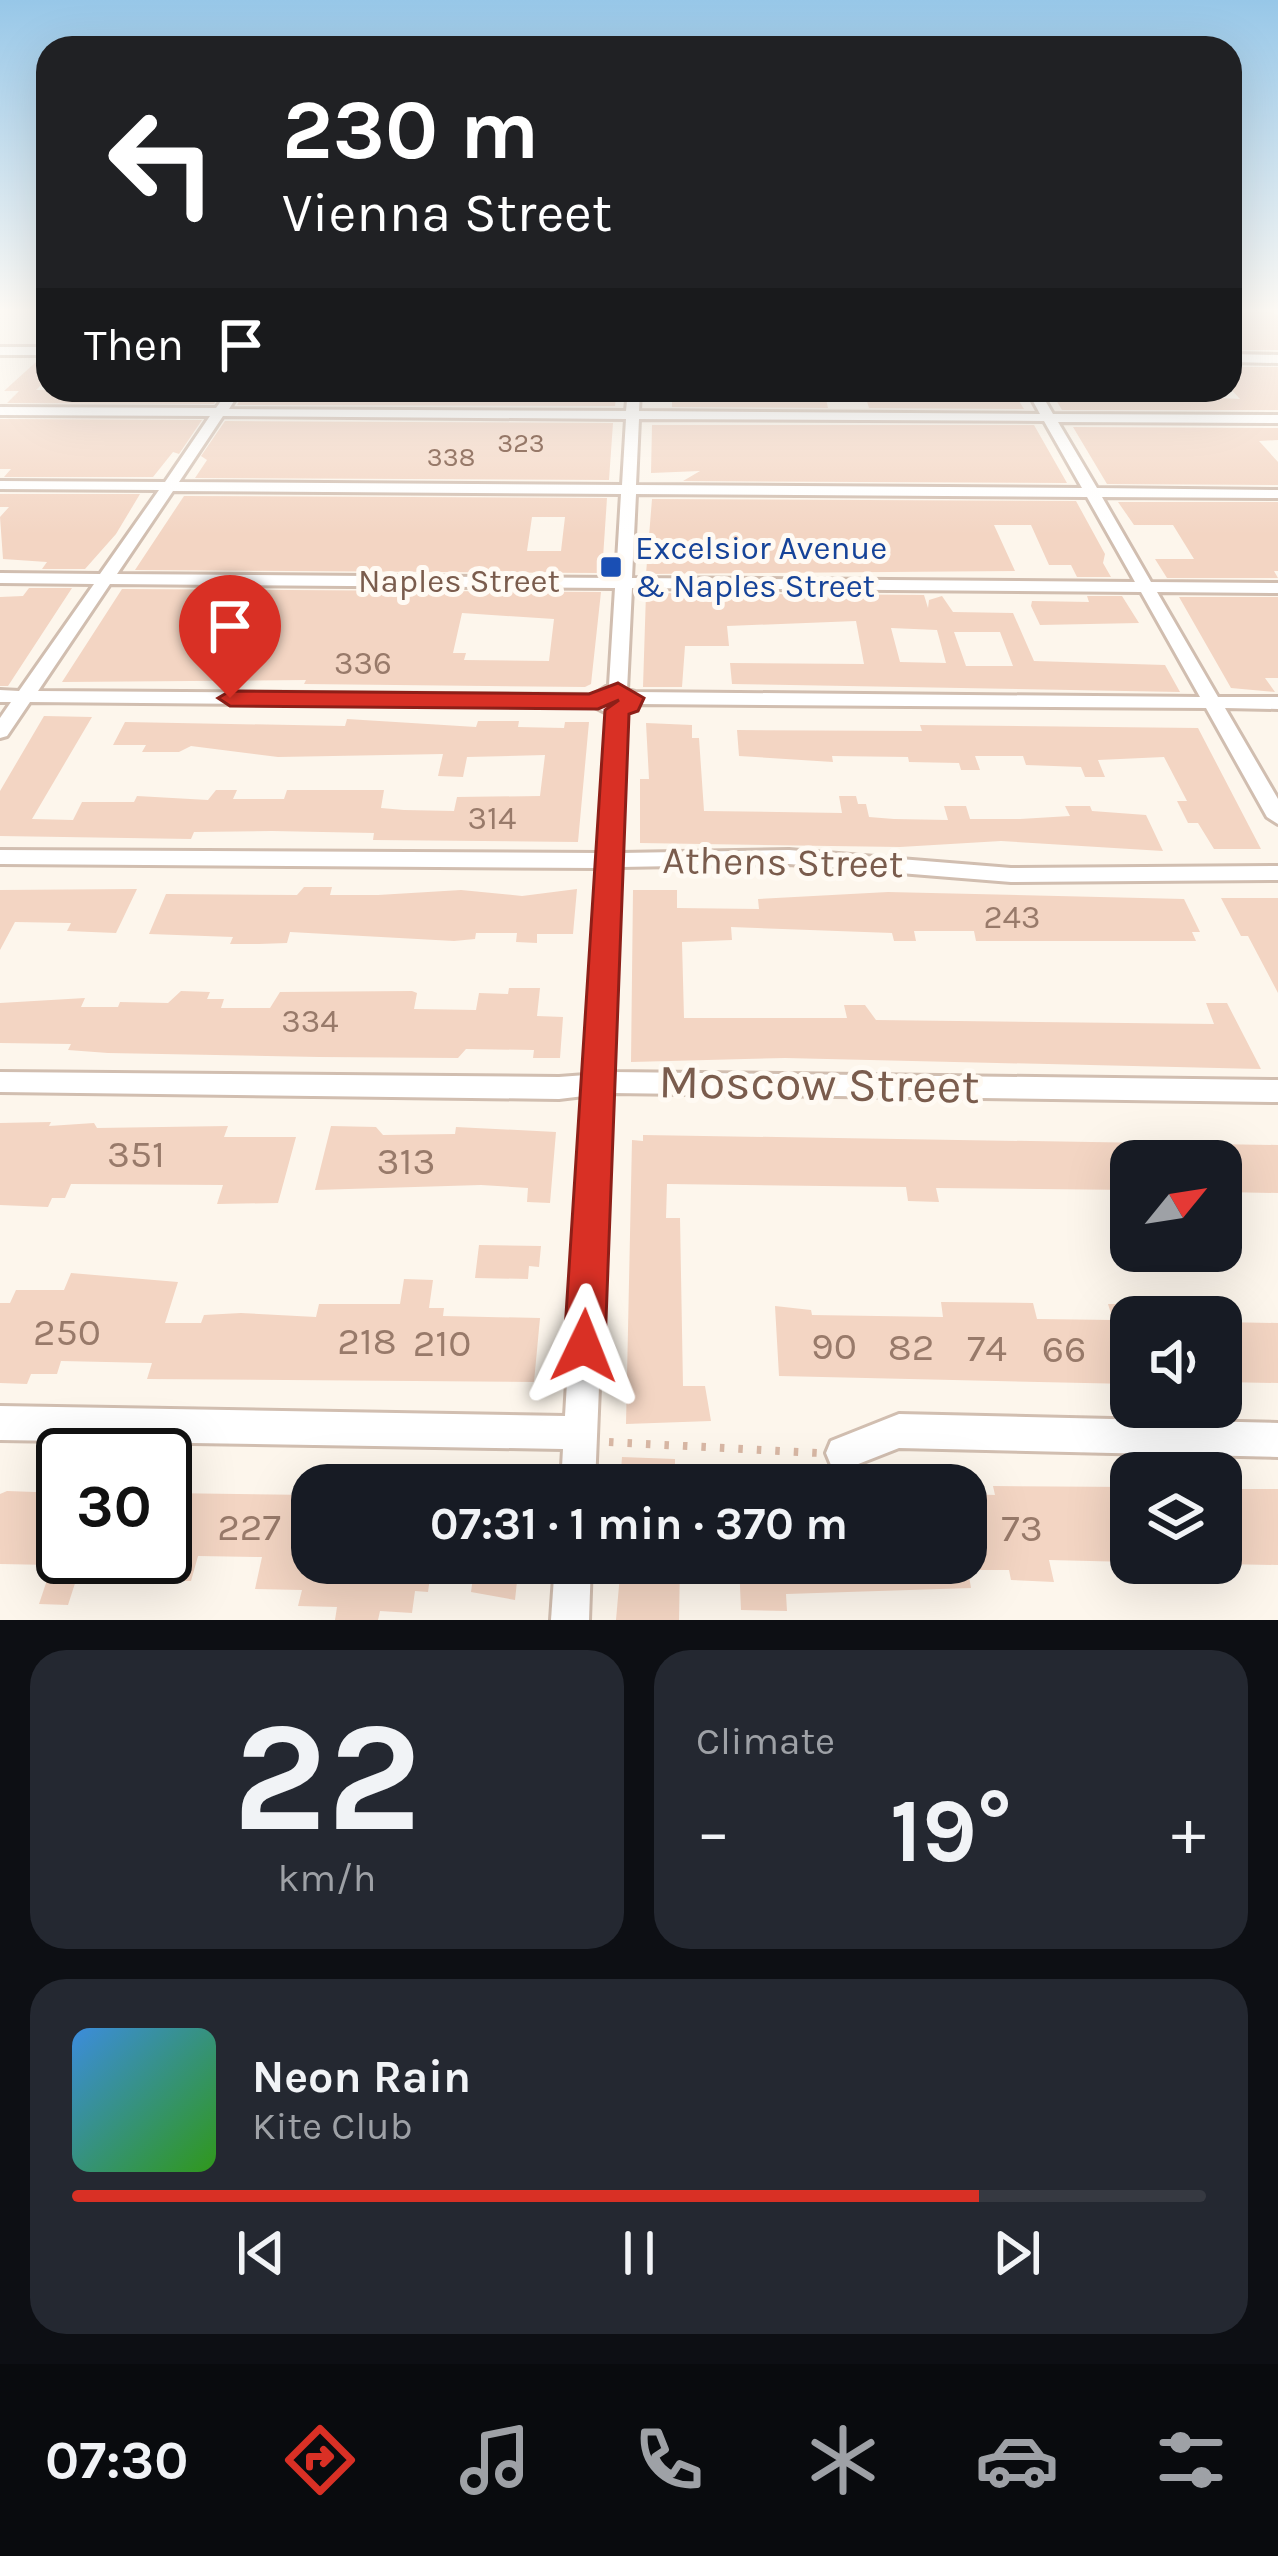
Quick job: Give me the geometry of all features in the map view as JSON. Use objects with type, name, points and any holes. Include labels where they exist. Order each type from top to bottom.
[{"type":"street","points":[[0,732],[227,402]]},
{"type":"street","points":[[579,1464],[634,402]]},
{"type":"street","points":[[1039,402],[1278,818]]},
{"type":"street","points":[[0,411],[1278,419]]},
{"type":"street","points":[[0,485],[1278,494]]},
{"type":"street","name":"Naples Street","points":[[0,578],[1278,588]]},
{"type":"street","points":[[0,696],[1278,703]]},
{"type":"street","name":"Athens Street","points":[[0,857],[789,857],[1011,875],[1278,873]]},
{"type":"street","name":"Moscow Street","points":[[0,1082],[1278,1091]]},
{"type":"street","points":[[0,1423],[580,1433]]},
{"type":"street","points":[[843,1454],[899,1431],[1278,1440]]},
{"type":"street","points":[[570,1620],[572,1584]]},
{"type":"path","points":[[580,1433],[626,1447],[843,1454]]},
{"type":"building","points":[[12,384],[36,384],[36,402],[215,402],[7,403],[19,391],[4,391]]},
{"type":"building","points":[[1242,384],[1278,384],[1278,410],[1062,410],[1057,402],[1242,402]]},
{"type":"building","points":[[239,402],[616,402],[615,406]]},
{"type":"building","points":[[672,402],[827,402],[828,408],[672,407]]},
{"type":"building","points":[[867,402],[1020,402],[1024,409],[869,408]]},
{"type":"building","points":[[0,419],[202,420],[179,454],[173,452],[153,477],[4,477],[11,469],[0,469]]},
{"type":"building","points":[[225,421],[613,423],[609,480],[195,478],[207,460],[201,456]]},
{"type":"building","points":[[652,425],[1034,425],[1067,483],[683,481],[700,471],[651,473]]},
{"type":"building","points":[[1073,427],[1278,428],[1278,440],[1259,441],[1278,462],[1278,485],[1107,484]]},
{"type":"building","points":[[0,494],[140,494],[116,534],[85,569],[42,569],[47,562],[3,559],[0,517],[9,507],[0,507]]},
{"type":"building","points":[[184,496],[607,498],[602,573],[135,570]],"holes":[[[532,517],[565,517],[561,551],[527,551]]]},
{"type":"building","points":[[652,499],[1076,501],[1105,554],[1103,563],[1111,577],[1077,577],[1071,565],[1049,565],[1031,525],[994,525],[1015,571],[646,574]]},
{"type":"building","points":[[1118,502],[1278,502],[1278,571],[1274,571],[1278,578],[1167,578],[1155,559],[1194,559],[1173,525],[1134,525]]},
{"type":"building","points":[[29,588],[72,588],[8,686],[0,686],[0,597],[23,596]]},
{"type":"building","points":[[122,589],[601,592],[591,684],[585,687],[304,684],[306,680],[62,682]],"holes":[[[462,613],[554,619],[549,661],[464,660],[466,653],[453,653]]]},
{"type":"building","points":[[646,593],[924,595],[928,608],[929,600],[942,596],[953,612],[1013,613],[1034,661],[1165,665],[1180,692],[732,684],[730,663],[864,664],[856,621],[727,626],[729,646],[685,646],[682,687],[643,687]],"holes":[[[891,628],[937,630],[946,663],[900,662]],[[954,632],[1000,632],[1013,666],[966,666]]]},
{"type":"building","points":[[1087,596],[1122,596],[1139,623],[1040,625],[1031,606],[1032,601],[1089,602]]},
{"type":"building","points":[[1179,597],[1278,597],[1278,678],[1265,678],[1275,692],[1231,688]]},
{"type":"building","points":[[44,716],[92,717],[32,819],[73,820],[82,802],[134,802],[137,796],[208,800],[216,790],[237,790],[233,799],[284,799],[287,790],[384,790],[381,808],[454,811],[457,797],[540,796],[545,755],[467,757],[463,777],[438,776],[443,754],[278,757],[191,746],[179,752],[142,752],[146,745],[113,745],[125,722],[345,726],[347,719],[476,727],[478,721],[519,721],[518,727],[564,728],[565,722],[589,722],[578,842],[373,840],[374,833],[272,831],[194,832],[191,839],[0,836],[0,791]]},
{"type":"building","points":[[646,723],[692,725],[692,738],[699,738],[704,811],[842,813],[839,796],[856,796],[858,804],[866,804],[869,817],[894,819],[948,820],[944,806],[966,806],[970,819],[1020,819],[1070,816],[1065,806],[1090,806],[1092,811],[1146,815],[1163,851],[1001,841],[900,847],[640,843],[640,779],[649,779]]},
{"type":"building","points":[[920,725],[1198,728],[1261,849],[1214,849],[1198,823],[1188,823],[1177,801],[1187,801],[1164,757],[1098,760],[1105,777],[1085,777],[1081,767],[1026,765],[1023,756],[975,756],[980,770],[961,770],[959,763],[909,762],[908,757],[832,756],[833,762],[739,756],[737,730],[922,731]]},
{"type":"building","points":[[304,887],[332,887],[330,895],[461,890],[522,896],[577,889],[573,934],[537,934],[537,943],[516,942],[517,933],[476,933],[475,939],[454,941],[290,932],[287,943],[230,944],[233,937],[149,934],[166,894],[297,895]]},
{"type":"building","points":[[137,889],[116,933],[67,931],[71,923],[15,922],[0,950],[0,890]]},
{"type":"building","points":[[633,890],[677,890],[677,908],[759,909],[758,899],[888,892],[1184,899],[1200,932],[1192,932],[1196,941],[976,941],[974,931],[914,931],[916,941],[894,941],[892,933],[731,927],[732,940],[682,942],[684,1018],[847,1018],[844,1005],[865,1005],[876,1020],[1214,1024],[1206,1003],[1227,1003],[1261,1069],[785,1058],[631,1062]]},
{"type":"building","points":[[1221,898],[1278,898],[1278,993],[1248,936],[1241,936]]},
{"type":"building","points":[[509,988],[540,988],[537,1016],[563,1017],[560,1058],[533,1058],[534,1050],[466,1049],[458,1058],[319,1057],[108,1053],[68,1050],[71,1044],[0,1043],[0,1003],[85,998],[81,1007],[118,1007],[120,1002],[168,1003],[181,991],[210,992],[207,999],[224,999],[221,1008],[270,1008],[280,992],[412,991],[417,993],[414,1009],[476,1010],[479,993],[508,994]]},
{"type":"building","points":[[51,1122],[49,1126],[94,1123],[97,1128],[228,1126],[224,1137],[296,1137],[278,1203],[217,1204],[223,1185],[71,1184],[65,1198],[52,1198],[48,1207],[0,1205],[0,1123]]},
{"type":"building","points":[[331,1126],[376,1127],[383,1135],[455,1134],[456,1127],[556,1132],[550,1203],[527,1202],[528,1188],[481,1185],[315,1190]]},
{"type":"building","points":[[643,1135],[1110,1142],[1110,1190],[936,1188],[939,1202],[908,1201],[906,1187],[667,1184],[666,1218],[680,1218],[683,1386],[705,1386],[711,1421],[626,1424],[632,1140],[643,1141]]},
{"type":"building","points":[[1242,1144],[1278,1145],[1278,1193],[1242,1192]]},
{"type":"building","points":[[479,1245],[541,1246],[539,1267],[529,1266],[528,1279],[475,1278]]},
{"type":"building","points":[[71,1273],[178,1282],[165,1323],[201,1323],[204,1315],[241,1313],[316,1317],[319,1304],[400,1304],[404,1279],[433,1280],[429,1308],[444,1308],[443,1316],[540,1318],[534,1382],[147,1379],[152,1363],[61,1361],[57,1374],[31,1374],[27,1384],[0,1383],[0,1303],[10,1303],[16,1290],[64,1290]]},
{"type":"building","points":[[941,1302],[1033,1303],[1037,1319],[1110,1320],[1110,1384],[779,1376],[775,1306],[811,1310],[812,1315],[943,1317]]},
{"type":"building","points":[[1242,1322],[1278,1323],[1278,1383],[1242,1382]]},
{"type":"building","points":[[622,1457],[675,1459],[675,1464],[622,1464]]},
{"type":"building","points":[[993,1486],[1110,1487],[1110,1561],[1049,1560],[1054,1582],[1011,1580],[1009,1570],[987,1570],[987,1495],[995,1495]]},
{"type":"building","points":[[1242,1489],[1278,1489],[1278,1565],[1242,1564]]},
{"type":"building","points":[[36,1492],[36,1565],[0,1564],[0,1494]]},
{"type":"building","points":[[192,1493],[291,1495],[291,1584],[429,1584],[428,1592],[415,1591],[412,1613],[380,1611],[378,1620],[335,1620],[337,1607],[298,1606],[302,1590],[255,1589],[262,1557],[198,1556],[192,1577]]},
{"type":"building","points":[[46,1584],[75,1584],[68,1605],[39,1604]]},
{"type":"building","points":[[472,1584],[517,1584],[515,1600],[471,1592]]},
{"type":"building","points":[[619,1584],[680,1584],[679,1620],[616,1620]]},
{"type":"building","points":[[740,1584],[970,1584],[971,1588],[786,1594],[787,1611],[741,1610]]},
{"type":"place","name":"Excelsior Avenue & Naples Street","points":[[611,567]]},
{"type":"route","points":[[230,698],[598,701],[601,694],[618,690],[632,698],[629,706],[617,710],[584,1346]]}]
